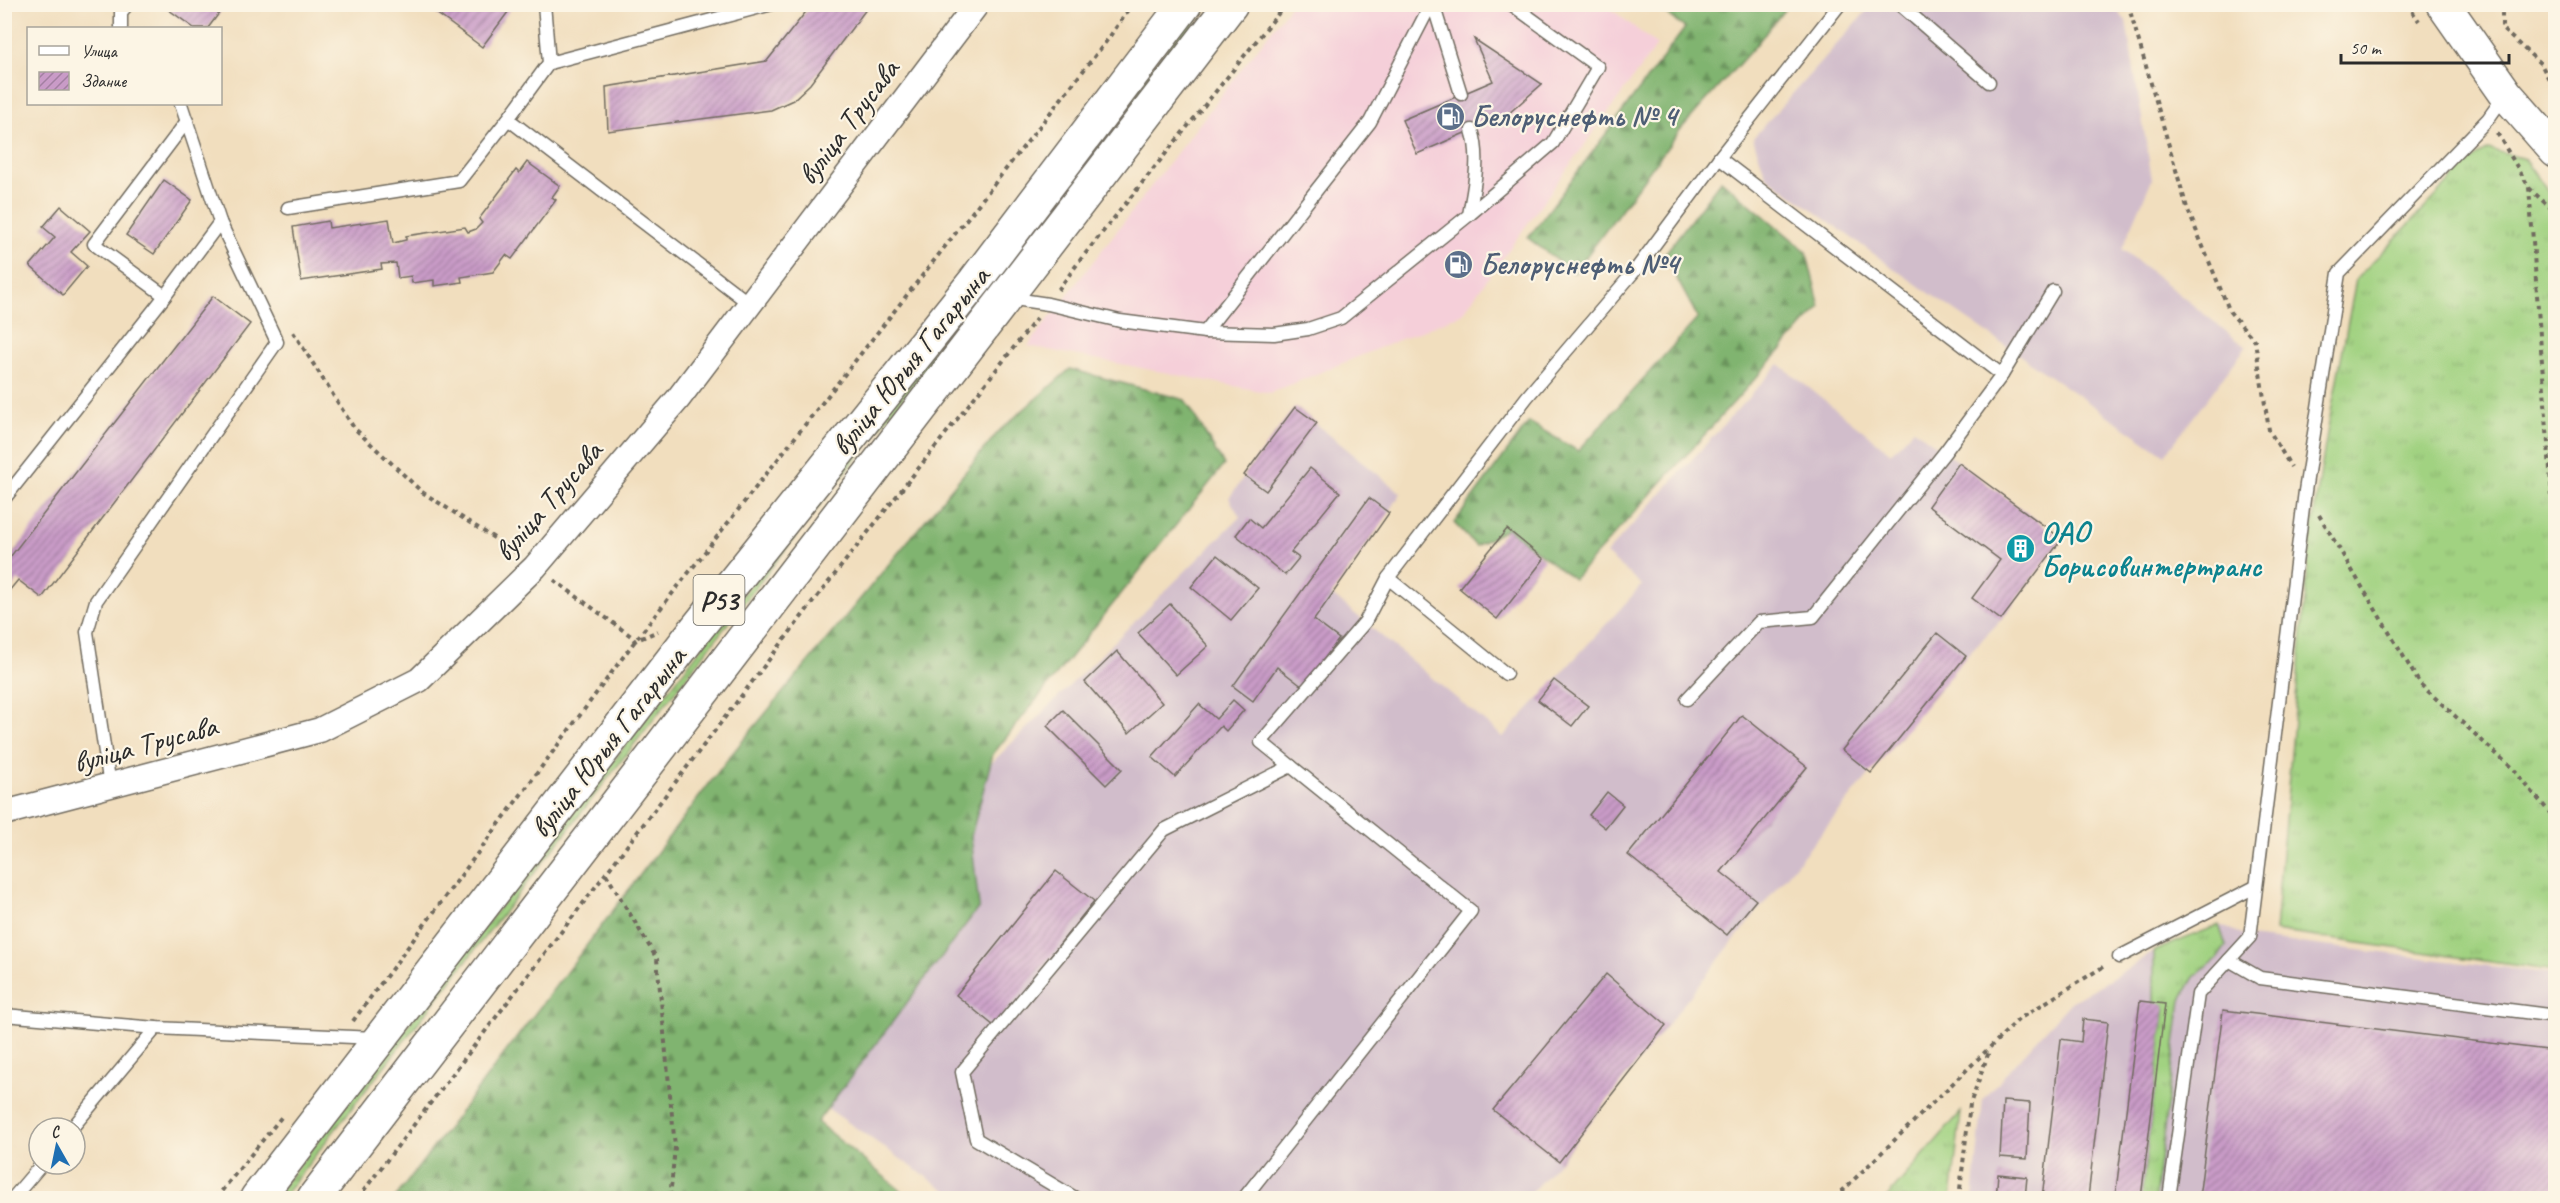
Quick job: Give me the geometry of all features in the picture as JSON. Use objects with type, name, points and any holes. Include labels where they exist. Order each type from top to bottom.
[{"type":"main road","name":"вуліца Юрыя Гагарына","points":[[256,1198],[366,1030],[689,638],[975,281],[1185,4]]},
{"type":"main road","name":"вуліца Юрыя Гагарына","points":[[314,1198],[1231,4]]},
{"type":"main road","points":[[2434,17],[2497,107],[2556,151]]},
{"type":"street","name":"вуліца Трусава","points":[[4,813],[320,730],[419,680],[536,567],[678,399],[977,4]]},
{"type":"lane","points":[[121,27],[121,12],[128,4]]},
{"type":"lane","points":[[544,4],[549,63]]},
{"type":"lane","points":[[288,208],[459,181],[549,63],[772,4]]},
{"type":"lane","points":[[1205,332],[1370,122],[1432,4]]},
{"type":"lane","points":[[1432,4],[1461,94]]},
{"type":"lane","points":[[1004,298],[1048,304],[1120,321],[1205,332],[1274,334],[1308,329],[1341,318],[1469,215],[1553,143],[1598,67],[1511,4]]},
{"type":"lane","points":[[1244,1198],[1471,911],[1261,742],[1365,622],[1388,578],[1527,397],[1636,268],[1839,4]]},
{"type":"lane","points":[[1899,4],[1989,82]]},
{"type":"lane","points":[[110,786],[87,632],[96,601],[277,342],[220,222],[182,105]]},
{"type":"lane","points":[[2169,1198],[2198,993],[2250,937],[2305,491],[2339,273],[2497,107]]},
{"type":"lane","points":[[508,119],[750,304]]},
{"type":"lane","points":[[165,296],[94,244],[187,121]]},
{"type":"lane","points":[[1469,215],[1476,180],[1477,145],[1472,130]]},
{"type":"lane","points":[[1719,158],[2002,375]]},
{"type":"lane","points":[[4,498],[165,296],[220,222]]},
{"type":"lane","points":[[1687,699],[1759,622],[1813,617],[1945,452],[2002,375],[2053,291]]},
{"type":"lane","points":[[1388,578],[1506,674]]},
{"type":"lane","points":[[1075,1198],[976,1139],[962,1072],[1164,830],[1291,766]]},
{"type":"lane","points":[[2119,957],[2256,887]]},
{"type":"lane","points":[[2229,960],[2260,978],[2556,1016]]},
{"type":"lane","points":[[4,1015],[156,1028],[366,1030]]},
{"type":"lane","points":[[82,1116],[156,1028]]},
{"type":"lane","points":[[13,1198],[32,1176]]},
{"type":"path","points":[[366,1030],[635,642],[1098,52],[1133,4]]},
{"type":"path","points":[[358,1198],[813,602],[1081,259],[1286,4]]},
{"type":"path","points":[[2407,4],[2434,17]]},
{"type":"path","points":[[2502,4],[2502,29],[2541,64],[2556,93]]},
{"type":"path","points":[[2497,107],[2513,158],[2529,187],[2556,213]]},
{"type":"path","points":[[2529,187],[2556,551]]},
{"type":"path","points":[[292,330],[354,428],[422,492],[510,548],[631,636],[635,642]]},
{"type":"path","points":[[635,642],[663,629]]},
{"type":"path","points":[[606,874],[657,959],[675,1147],[670,1198]]},
{"type":"path","points":[[1835,1198],[2019,1019],[2119,957]]},
{"type":"path","points":[[1959,1198],[1971,1104],[1991,1046]]},
{"type":"path","points":[[216,1198],[290,1107]]},
{"type":"shaded area","points":[[1291,5],[1606,5],[1657,45],[1462,314],[1270,393],[1028,346]]},
{"type":"shaded area","points":[[1872,5],[2112,5],[2126,21],[2152,179],[2122,249],[2246,347],[2165,455],[1903,275],[1766,176],[1753,138]]},
{"type":"shaded area","points":[[1779,364],[1891,453],[1914,429],[2062,539],[2001,620],[1966,656],[1735,939],[1559,1162],[1526,1198],[957,1198],[719,1033],[1240,517],[1229,498],[1295,407],[1401,493],[1331,594],[1503,737],[1642,585],[1606,554]]},
{"type":"shaded area","points":[[2219,925],[2250,937],[2555,974],[2555,1198],[1973,1198],[1983,1099],[2071,1002],[2125,971],[2154,951]]},
{"type":"green space","points":[[1201,5],[1208,5],[282,1198],[274,1198]]},
{"type":"green space","points":[[1654,5],[1788,5],[1755,46],[1680,130],[1574,273],[1528,238],[1685,28]]},
{"type":"green space","points":[[2488,149],[2525,159],[2555,202],[2555,971],[2275,931],[2311,533],[2356,279],[2469,162]]},
{"type":"green space","points":[[1721,180],[1806,251],[1820,307],[1574,579],[1507,529],[1476,546],[1454,523],[1529,422],[1578,451],[1698,318],[1664,255]]},
{"type":"green space","points":[[1070,369],[1185,400],[1224,465],[993,754],[971,836],[979,907],[817,1122],[910,1198],[395,1198],[731,755],[999,431]]},
{"type":"green space","points":[[2219,925],[2226,946],[2217,959],[2194,977],[2181,999],[2155,1198],[2141,1198],[2165,1005],[2154,1003],[2154,951]]},
{"type":"green space","points":[[1961,1112],[1951,1198],[1886,1198]]},
{"type":"building","points":[[167,4],[226,4],[209,27],[193,27],[165,7]]},
{"type":"building","points":[[424,4],[507,4],[511,8],[482,47]]},
{"type":"building","points":[[812,4],[870,4],[810,84],[793,100],[771,110],[608,131],[606,87],[767,61]]},
{"type":"building","points":[[1474,39],[1542,84],[1508,114],[1417,154],[1402,120],[1493,81]]},
{"type":"building","points":[[527,162],[560,186],[552,197],[556,200],[512,259],[506,255],[493,272],[461,277],[462,282],[434,286],[434,280],[412,283],[411,276],[398,278],[396,263],[381,264],[382,269],[301,281],[293,227],[328,221],[329,228],[389,219],[393,243],[406,240],[406,236],[465,227],[468,232],[476,229],[482,223],[479,219],[516,170],[519,173]]},
{"type":"building","points":[[164,180],[192,200],[154,254],[126,235]]},
{"type":"building","points":[[61,206],[90,231],[71,252],[87,266],[63,295],[30,266],[55,237],[43,227]]},
{"type":"building","points":[[213,296],[250,324],[42,598],[18,580],[4,597],[4,559],[7,561]]},
{"type":"building","points":[[1295,407],[1317,423],[1266,491],[1244,475]]},
{"type":"building","name":"ОАО Борисовинтертранс","points":[[1959,463],[2062,539],[2001,620],[1972,598],[2000,560],[1928,506]]},
{"type":"building","points":[[1310,468],[1340,492],[1291,552],[1299,558],[1285,575],[1236,535],[1249,518],[1261,528]]},
{"type":"building","points":[[1369,498],[1389,513],[1314,620],[1339,639],[1303,687],[1277,667],[1253,701],[1233,686]]},
{"type":"building","points":[[1507,529],[1544,559],[1497,619],[1459,588]]},
{"type":"building","points":[[1217,555],[1258,588],[1231,620],[1191,587]]},
{"type":"building","points":[[1170,604],[1208,646],[1176,675],[1138,633]]},
{"type":"building","points":[[1937,633],[1966,656],[1871,773],[1842,750]]},
{"type":"building","points":[[1117,651],[1162,703],[1129,733],[1085,682]]},
{"type":"building","points":[[1554,680],[1588,706],[1572,726],[1538,700]]},
{"type":"building","points":[[1233,700],[1244,710],[1226,731],[1221,726],[1175,777],[1152,757],[1199,704],[1216,719]]},
{"type":"building","points":[[1063,710],[1122,769],[1106,785],[1047,726]]},
{"type":"building","points":[[1742,715],[1807,767],[1721,872],[1756,900],[1727,935],[1628,855]]},
{"type":"building","points":[[1607,792],[1623,805],[1605,828],[1589,815]]},
{"type":"building","points":[[1056,871],[1094,901],[994,1026],[956,995]]},
{"type":"building","points":[[1606,974],[1666,1025],[1559,1162],[1493,1110]]},
{"type":"building","points":[[2140,1001],[2165,1004],[2141,1198],[2115,1198]]},
{"type":"building","points":[[2223,1010],[2556,1051],[2556,1198],[2199,1198]]},
{"type":"building","points":[[2083,1019],[2108,1022],[2088,1198],[2042,1198],[2061,1039],[2081,1042]]},
{"type":"building","points":[[2003,1101],[2030,1103],[2027,1159],[2000,1157]]},
{"type":"building","points":[[1998,1174],[2027,1177],[2025,1198],[1996,1198]]},
{"type":"place","name":"Белоруснефть № 4","points":[[1450,116]]},
{"type":"place","name":"Белоруснефть №4","points":[[1459,264]]},
{"type":"place","name":"ОАО Борисовинтертранс","points":[[2020,549]]}]
